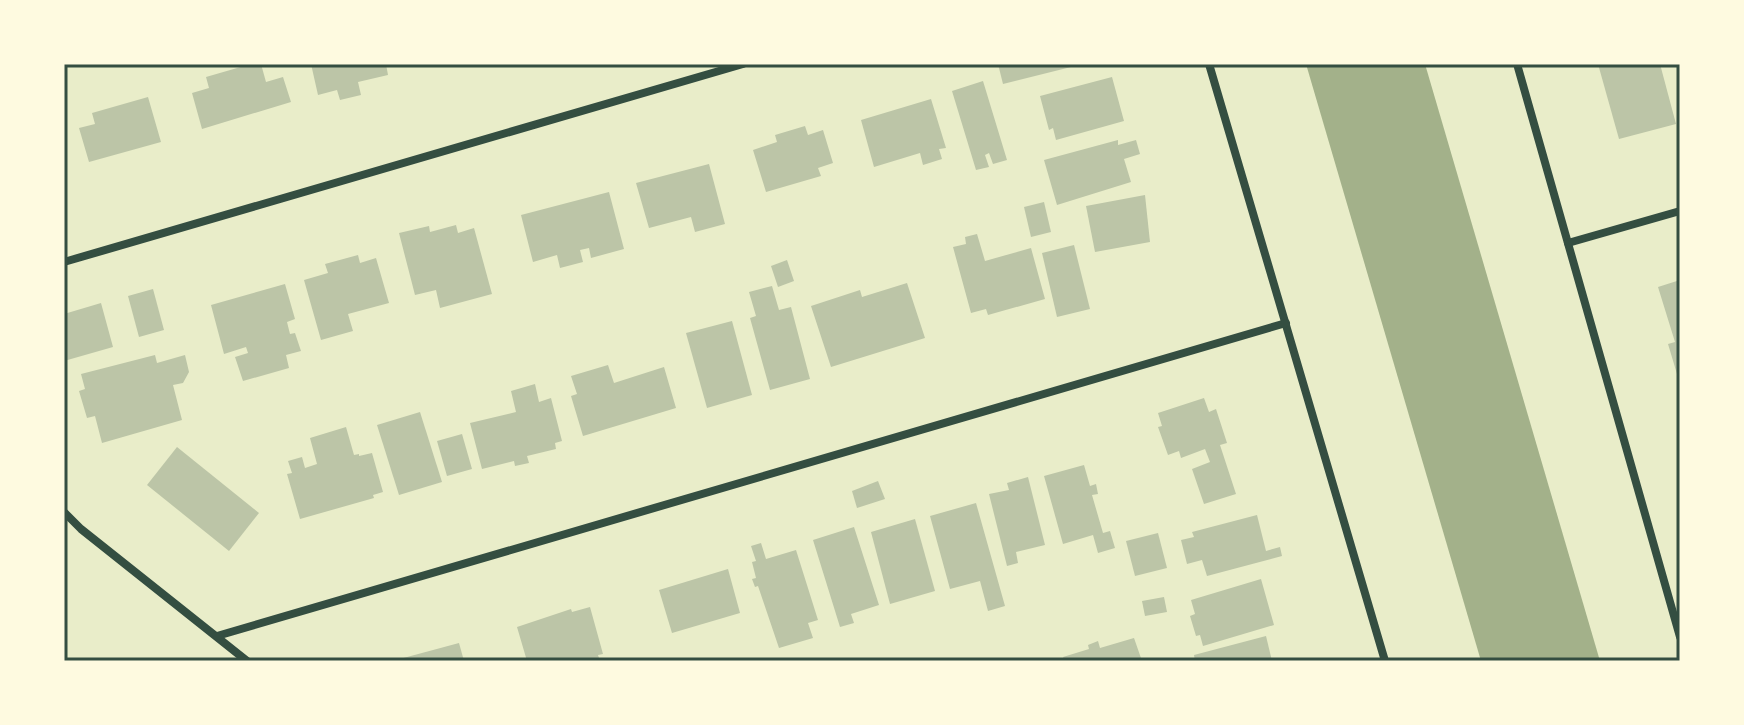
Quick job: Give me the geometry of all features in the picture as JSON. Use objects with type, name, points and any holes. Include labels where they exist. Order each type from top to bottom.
[{"type":"street","points":[[64,262],[743,64]]},
{"type":"street","points":[[1209,64],[1385,661]]},
{"type":"street","points":[[1517,64],[1680,637]]},
{"type":"street","points":[[1568,243],[1680,211]]},
{"type":"street","points":[[217,636],[1286,323]]},
{"type":"street","points":[[64,512],[81,529],[247,661]]},
{"type":"shaded area","points":[[1306,64],[1425,64],[1600,661],[1481,661]]},
{"type":"building","points":[[261,64],[266,82],[283,77],[291,102],[202,129],[192,93],[209,88],[206,77]]},
{"type":"building","points":[[311,64],[386,64],[388,75],[358,82],[361,95],[340,100],[337,90],[318,95]]},
{"type":"building","points":[[998,64],[1079,64],[1079,65],[1003,84]]},
{"type":"building","points":[[1598,64],[1660,64],[1676,124],[1619,139]]},
{"type":"building","points":[[1112,77],[1124,121],[1056,140],[1053,128],[1049,130],[1040,96]]},
{"type":"building","points":[[983,81],[1007,160],[993,164],[989,153],[985,155],[989,167],[976,170],[952,91]]},
{"type":"building","points":[[148,97],[161,142],[89,162],[79,128],[95,124],[92,113]]},
{"type":"building","points":[[931,99],[946,148],[939,149],[942,159],[923,165],[920,153],[874,167],[861,120]]},
{"type":"building","points":[[805,126],[808,135],[823,130],[833,163],[818,168],[821,176],[766,192],[753,150],[777,142],[775,135]]},
{"type":"building","points":[[1118,140],[1118,145],[1136,140],[1140,154],[1124,159],[1131,182],[1057,205],[1044,160]]},
{"type":"building","points":[[709,164],[725,224],[695,232],[691,217],[649,228],[636,183]]},
{"type":"building","points":[[609,192],[624,249],[591,258],[589,248],[580,250],[583,262],[560,268],[557,255],[533,262],[521,215]]},
{"type":"building","points":[[1145,195],[1150,242],[1095,252],[1086,206]]},
{"type":"building","points":[[1044,202],[1051,232],[1031,237],[1024,207]]},
{"type":"building","points":[[456,225],[458,233],[474,228],[492,294],[440,308],[436,290],[415,295],[399,233],[429,226],[430,232]]},
{"type":"building","points":[[977,234],[985,261],[1031,248],[1045,299],[988,315],[986,309],[971,313],[953,247],[966,244],[965,237]]},
{"type":"building","points":[[1074,245],[1090,309],[1057,317],[1042,253]]},
{"type":"building","points":[[358,255],[360,263],[376,258],[389,303],[348,314],[353,331],[321,340],[304,280],[328,273],[325,264]]},
{"type":"building","points":[[787,260],[794,281],[778,287],[771,266]]},
{"type":"building","points":[[1680,280],[1680,373],[1677,374],[1668,344],[1675,342],[1658,287]]},
{"type":"building","points":[[907,283],[925,338],[831,367],[811,306],[860,290],[862,297]]},
{"type":"building","points":[[285,284],[295,319],[287,322],[290,334],[295,333],[301,351],[286,355],[289,368],[243,381],[235,357],[248,353],[246,347],[224,354],[211,305]]},
{"type":"building","points":[[772,286],[779,310],[791,307],[810,379],[770,390],[750,318],[756,316],[749,292]]},
{"type":"building","points":[[153,289],[164,330],[139,337],[128,296]]},
{"type":"building","points":[[101,303],[113,347],[64,361],[64,314]]},
{"type":"building","points":[[732,321],[752,395],[707,408],[686,333]]},
{"type":"building","points":[[155,355],[157,363],[185,355],[189,372],[183,383],[173,385],[182,420],[102,443],[95,416],[87,418],[79,391],[85,389],[81,374]]},
{"type":"building","points":[[608,365],[614,383],[664,367],[676,408],[583,436],[571,396],[577,394],[571,376]]},
{"type":"building","points":[[535,384],[539,402],[551,398],[562,441],[555,443],[556,449],[527,456],[529,463],[515,466],[514,461],[482,469],[470,423],[516,412],[511,391]]},
{"type":"building","points":[[1204,398],[1209,412],[1216,409],[1227,443],[1220,445],[1236,494],[1204,504],[1192,469],[1210,462],[1205,449],[1181,458],[1179,451],[1168,455],[1158,427],[1162,426],[1158,413]]},
{"type":"building","points":[[420,412],[442,482],[399,495],[377,425]]},
{"type":"building","points":[[346,427],[354,455],[372,453],[383,492],[373,495],[374,498],[300,519],[287,474],[292,473],[288,461],[302,457],[305,468],[317,464],[310,438]]},
{"type":"building","points":[[462,434],[472,469],[447,476],[437,441]]},
{"type":"building","points":[[177,447],[259,513],[229,551],[147,485]]},
{"type":"building","points":[[1084,465],[1090,486],[1096,484],[1098,494],[1092,495],[1103,533],[1110,531],[1115,548],[1098,553],[1093,535],[1063,544],[1044,476]]},
{"type":"building","points":[[1028,477],[1045,545],[1016,552],[1018,563],[1007,566],[989,494],[1009,490],[1007,483]]},
{"type":"building","points":[[878,481],[885,499],[857,508],[852,491]]},
{"type":"building","points":[[976,503],[1005,606],[988,611],[980,581],[950,589],[930,516]]},
{"type":"building","points":[[1257,515],[1266,551],[1280,547],[1282,556],[1207,576],[1202,560],[1187,564],[1181,540],[1194,537],[1192,532]]},
{"type":"building","points":[[915,519],[935,591],[890,604],[871,532]]},
{"type":"building","points":[[854,527],[879,605],[851,614],[854,623],[840,627],[813,540]]},
{"type":"building","points":[[1158,533],[1167,568],[1135,576],[1126,541]]},
{"type":"building","points":[[761,543],[766,559],[796,550],[818,620],[808,623],[813,638],[779,648],[758,586],[755,587],[752,579],[756,578],[752,562],[756,561],[751,546]]},
{"type":"building","points":[[728,569],[740,613],[672,633],[659,590]]},
{"type":"building","points":[[1261,579],[1274,625],[1203,646],[1200,635],[1196,636],[1190,616],[1195,614],[1191,600]]},
{"type":"building","points":[[1164,597],[1167,612],[1145,616],[1142,601]]},
{"type":"building","points":[[590,607],[603,654],[598,655],[600,661],[527,661],[517,627],[571,609],[572,612]]},
{"type":"building","points":[[1266,636],[1272,661],[1195,661],[1194,655]]},
{"type":"building","points":[[1134,638],[1142,661],[1065,661],[1063,657],[1089,649],[1088,645],[1098,641],[1100,648]]},
{"type":"building","points":[[459,643],[464,661],[396,661],[396,660]]}]
